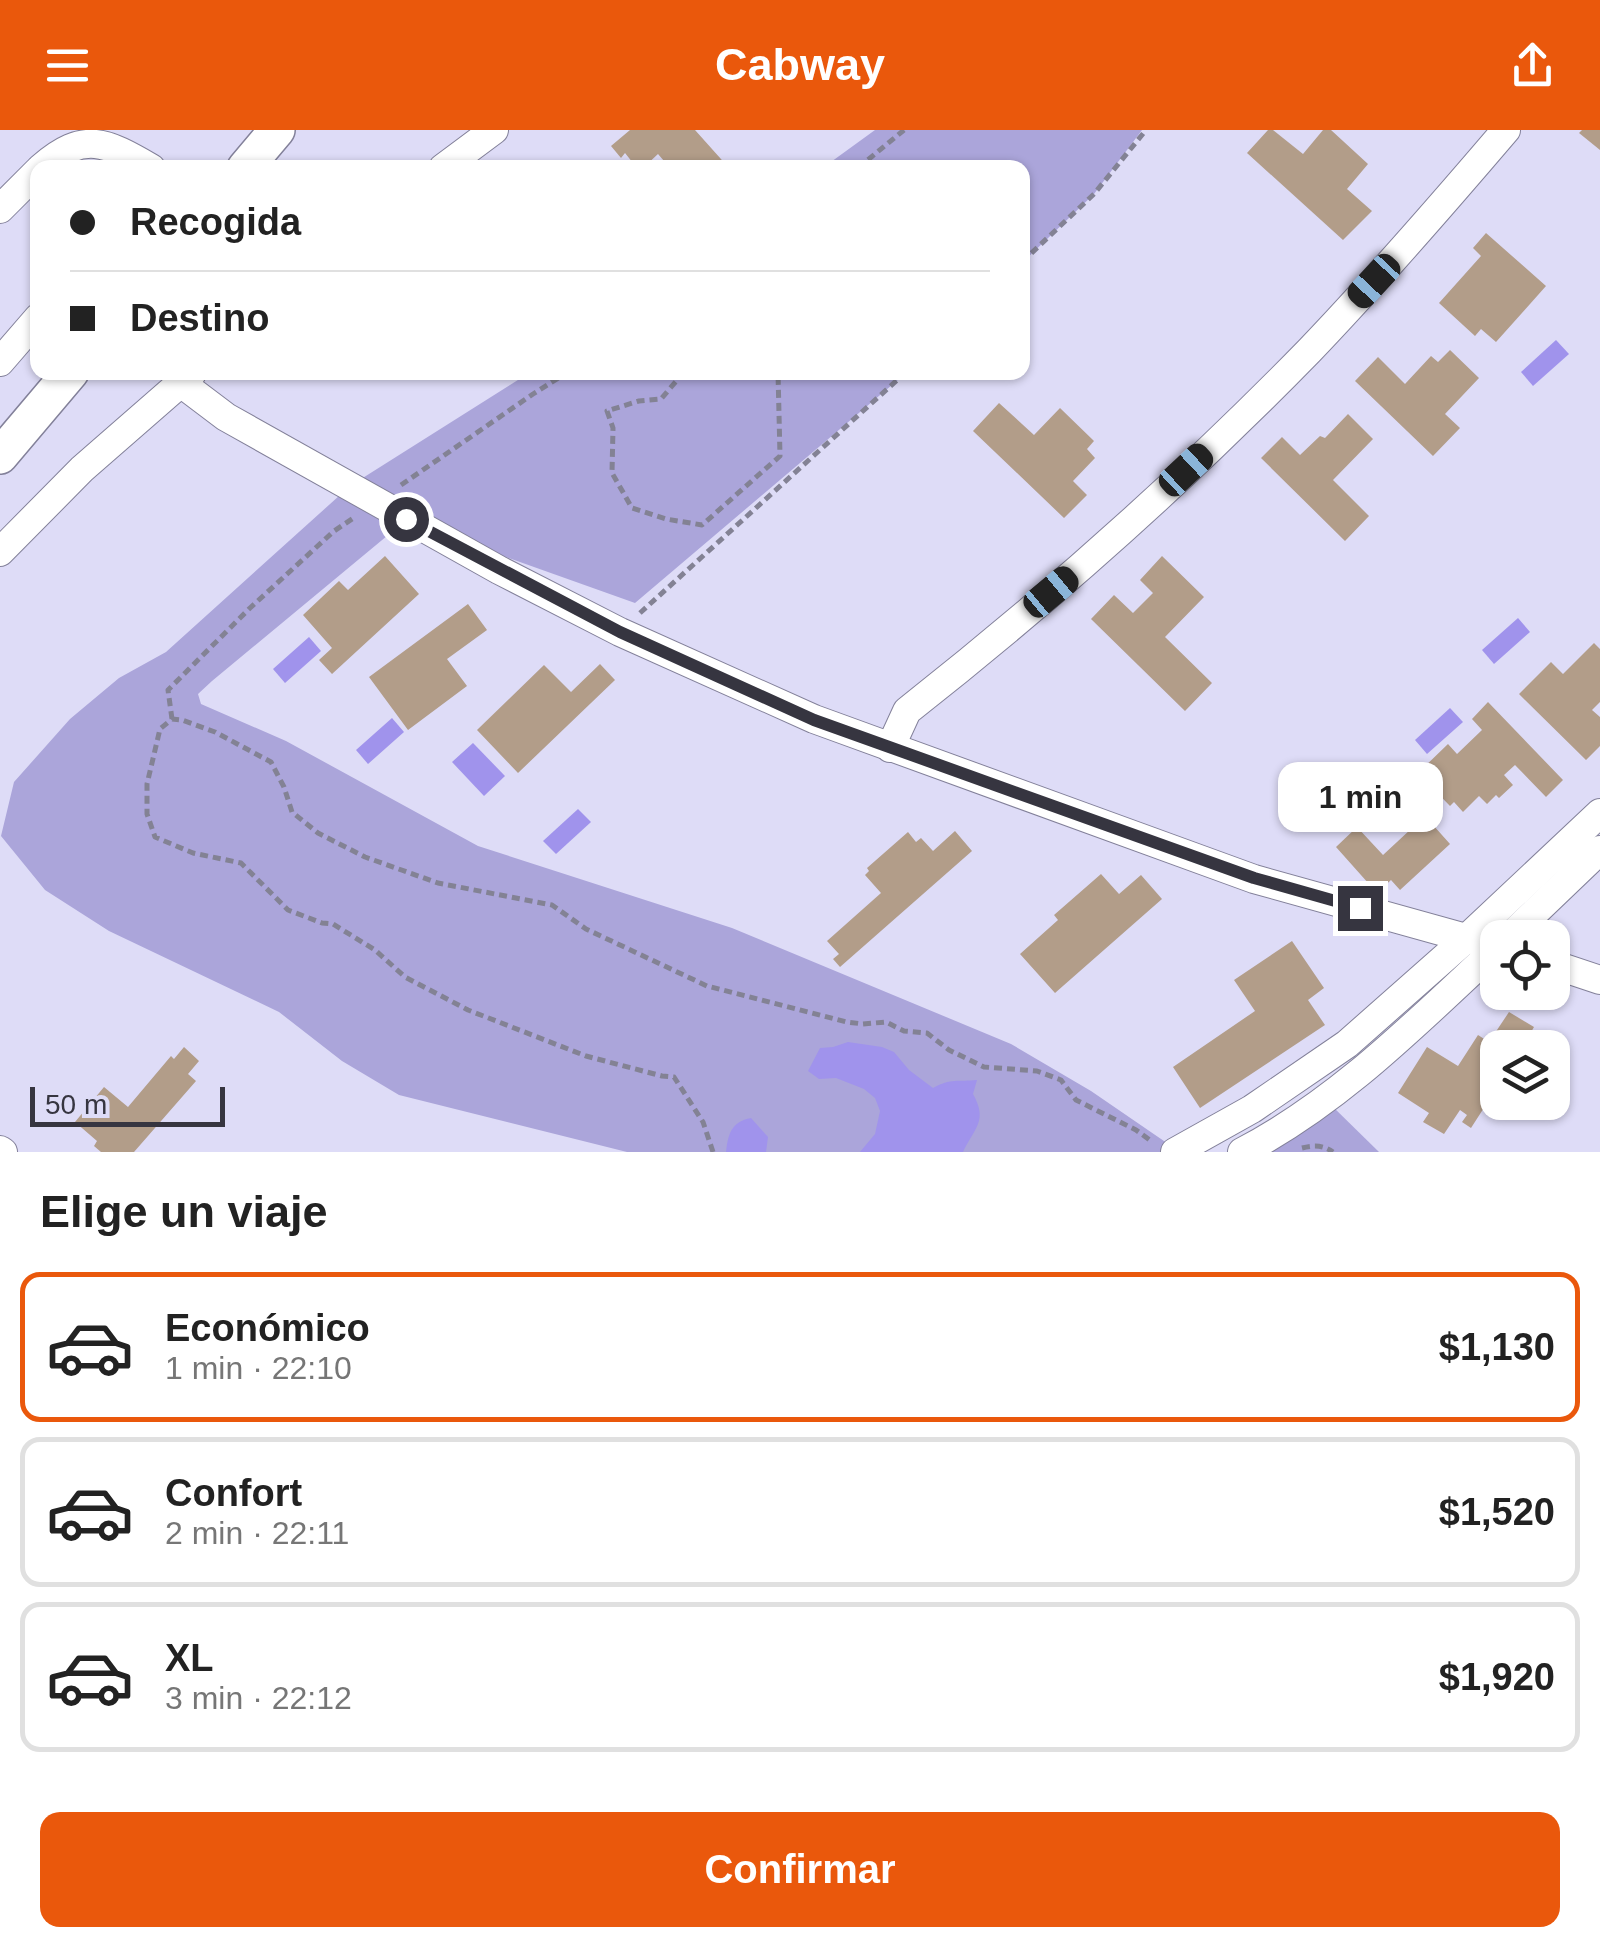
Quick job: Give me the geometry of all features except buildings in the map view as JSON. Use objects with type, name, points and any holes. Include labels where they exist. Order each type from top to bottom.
[{"type":"main road","points":[[252,160],[277,130]]},
{"type":"main road","points":[[5,440],[63,380]]},
{"type":"street","points":[[455,160],[494,130]]},
{"type":"street","points":[[890,748],[907,711],[1111,542],[1261,400],[1374,281],[1506,130]]},
{"type":"street","points":[[49,160],[77,142],[104,141],[137,160]]},
{"type":"street","points":[[0,208],[30,178]]},
{"type":"street","points":[[0,362],[30,327]]},
{"type":"street","points":[[0,552],[82,470],[185,380]]},
{"type":"street","points":[[189,380],[226,417],[498,570],[620,632],[814,720],[1254,878],[1480,942]]},
{"type":"street","points":[[1163,1146],[1252,1109],[1347,1044],[1468,938],[1600,813]]},
{"type":"street","points":[[1527,920],[1600,850]]},
{"type":"street","points":[[1242,1152],[1280,1132],[1373,1064],[1480,964]]},
{"type":"street","points":[[1570,970],[1600,980]]},
{"type":"path","points":[[868,160],[904,130]]},
{"type":"path","points":[[1030,254],[1094,194],[1146,130]]},
{"type":"path","points":[[172,719],[168,690],[334,532],[555,380]]},
{"type":"path","points":[[677,380],[661,399],[607,411],[613,428],[612,473],[632,508],[666,520],[702,526],[780,456],[778,380]]},
{"type":"path","points":[[620,632],[897,380]]},
{"type":"path","points":[[714,1152],[703,1122],[674,1077],[586,1056],[468,1010],[405,977],[375,950],[333,924],[288,910],[241,863],[192,852],[154,837],[146,814],[147,784],[160,729],[172,719],[182,720],[215,732],[271,762],[292,812],[318,833],[365,857],[438,883],[552,904],[586,929],[707,986],[848,1022],[886,1022],[904,1031],[927,1034],[984,1067],[1037,1071],[1061,1080],[1076,1100],[1163,1146]]},
{"type":"path","points":[[1290,1152],[1313,1145],[1333,1152]]},
{"type":"shaded area","points":[[875,130],[1142,130],[1094,194],[1030,255],[1030,160],[834,160]]},
{"type":"shaded area","points":[[1556,340],[1569,354],[1533,386],[1521,372]]},
{"type":"shaded area","points":[[518,380],[898,380],[635,603],[405,521],[212,681],[198,694],[201,704],[286,741],[478,846],[732,928],[1011,1044],[1091,1091],[1180,1152],[627,1152],[399,1095],[342,1061],[279,1012],[109,931],[45,890],[1,836],[14,782],[70,719],[119,678],[166,652],[350,486]]},
{"type":"shaded area","points":[[1518,618],[1530,632],[1494,664],[1482,650]]},
{"type":"shaded area","points":[[309,637],[321,651],[285,683],[273,669]]},
{"type":"shaded area","points":[[1450,708],[1463,722],[1427,754],[1415,740]]},
{"type":"shaded area","points":[[392,718],[404,732],[368,764],[356,750]]},
{"type":"shaded area","points":[[473,743],[505,776],[484,796],[452,762]]},
{"type":"shaded area","points":[[578,809],[591,822],[556,854],[543,841]]},
{"type":"shaded area","points":[[848,1042],[894,1052],[909,1070],[933,1088],[977,1080],[973,1094],[980,1118],[963,1152],[860,1152],[875,1134],[880,1111],[875,1098],[864,1089],[836,1078],[819,1079],[808,1071],[820,1048]]},
{"type":"shaded area","points":[[1329,1103],[1379,1152],[1251,1152]]},
{"type":"shaded area","points":[[751,1118],[768,1137],[766,1152],[726,1152],[732,1130],[739,1122]]},
{"type":"route","points":[[406,519],[620,632],[814,720],[1254,878],[1360,908]]}]
